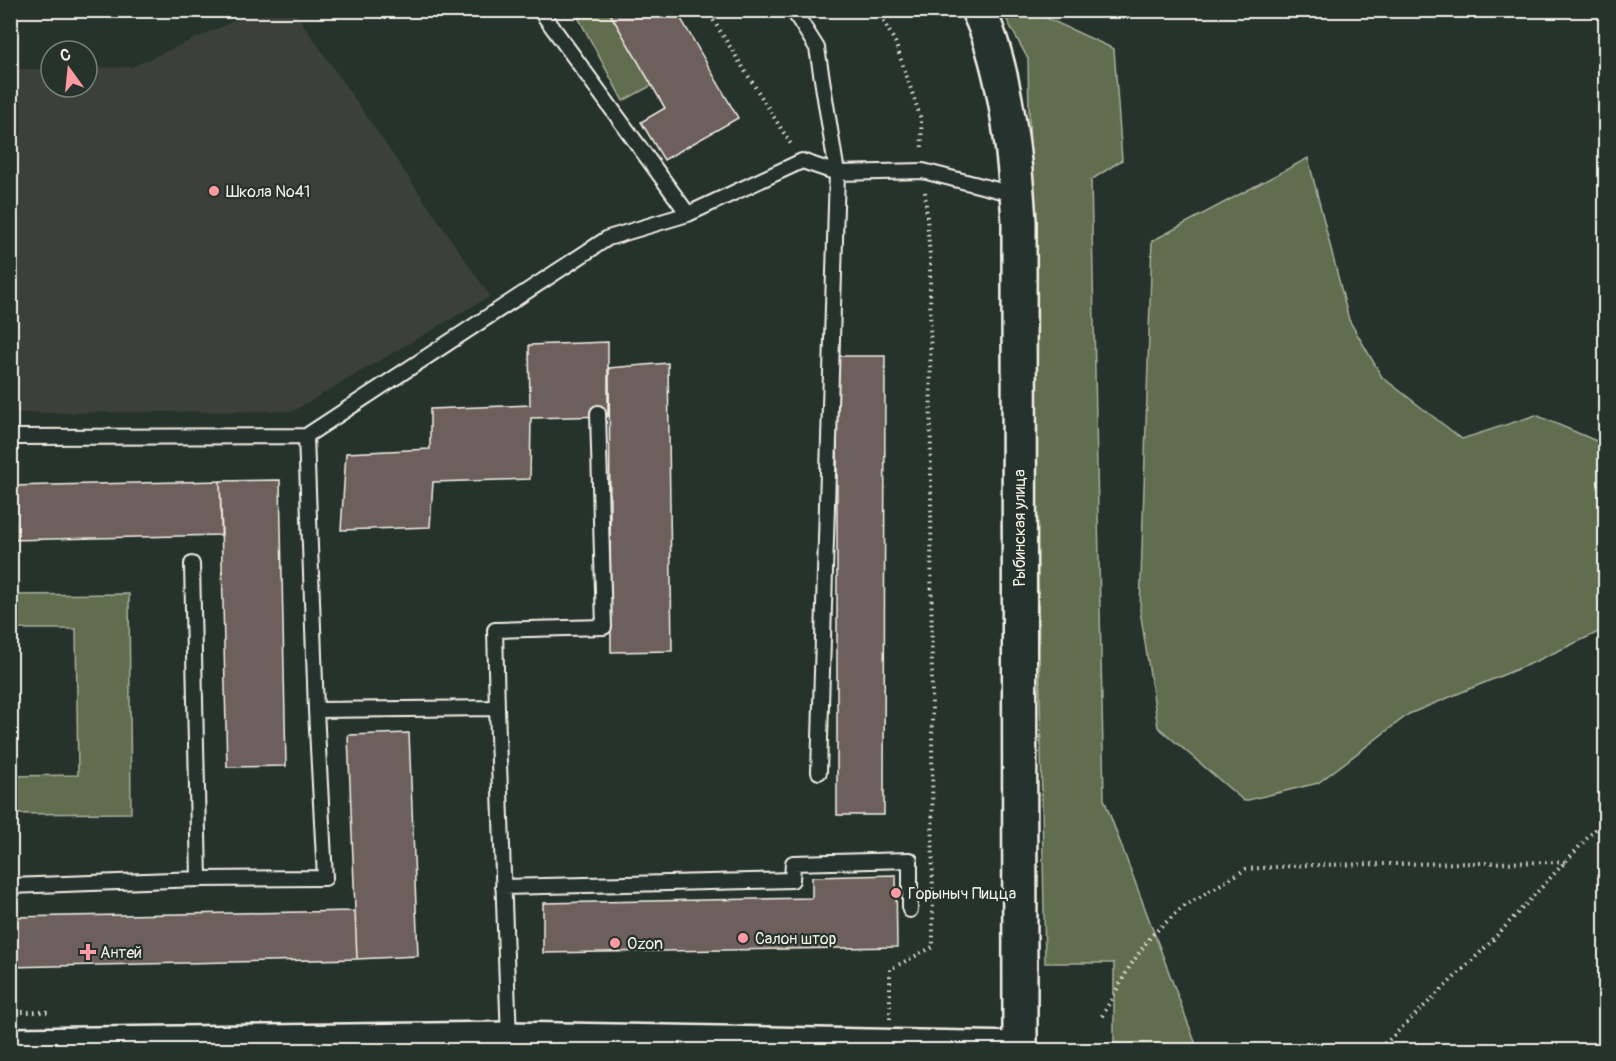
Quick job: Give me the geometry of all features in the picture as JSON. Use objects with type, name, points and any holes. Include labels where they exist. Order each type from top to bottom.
[{"type":"main road","name":"Рыбинская улица","points":[[978,10],[986,27],[1004,97],[1019,221],[1020,1050]]},
{"type":"main road","points":[[10,1045],[254,1046],[510,1039],[721,1047],[1020,1050]]},
{"type":"lane","points":[[540,10],[688,214]]},
{"type":"lane","points":[[793,10],[817,48],[837,173],[819,772]]},
{"type":"lane","points":[[10,437],[306,436],[608,238],[688,214],[802,161],[837,173],[923,171],[1017,195]]},
{"type":"lane","points":[[510,1039],[495,630],[604,627],[598,413]]},
{"type":"lane","points":[[10,886],[199,879],[325,878],[306,436]]},
{"type":"lane","points":[[192,564],[199,879]]},
{"type":"lane","points":[[316,710],[497,708]]},
{"type":"lane","points":[[503,887],[792,880],[793,863],[910,860],[910,910]]},
{"type":"path","points":[[707,10],[802,161]]},
{"type":"path","points":[[878,10],[895,42],[921,119],[930,257],[933,947],[890,969],[890,1047]]},
{"type":"path","points":[[1374,1050],[1388,1041],[1487,946],[1605,818]]},
{"type":"path","points":[[1102,1016],[1130,966],[1151,936],[1183,907],[1246,869],[1308,865],[1565,862]]},
{"type":"shaded area","name":"Школа №41","points":[[256,11],[294,11],[490,296],[293,411],[11,413],[11,69],[39,69],[39,99],[99,99],[99,68],[132,67]]},
{"type":"green space","points":[[590,11],[654,11],[684,68],[623,101],[578,17]]},
{"type":"green space","points":[[1002,11],[1039,11],[1042,16],[1114,49],[1122,160],[1091,180],[1104,799],[1198,1050],[1114,1050],[1114,963],[1045,963],[1028,59]]},
{"type":"green space","points":[[1308,158],[1349,320],[1382,377],[1462,439],[1536,415],[1605,446],[1605,629],[1532,663],[1409,714],[1318,783],[1244,801],[1158,727],[1140,610],[1152,241]]},
{"type":"green space","points":[[129,594],[131,813],[11,814],[11,776],[78,775],[76,629],[11,629],[11,595]]},
{"type":"building","points":[[608,10],[676,10],[738,118],[664,160],[641,122],[665,108]]},
{"type":"building","points":[[608,342],[608,416],[531,418],[530,479],[433,482],[430,527],[341,530],[346,453],[430,449],[430,409],[530,405],[529,345]]},
{"type":"building","points":[[837,356],[885,356],[884,815],[837,815]]},
{"type":"building","points":[[668,363],[672,651],[611,652],[609,368]]},
{"type":"building","points":[[280,480],[286,766],[227,767],[220,481]]},
{"type":"building","points":[[220,481],[222,535],[10,540],[10,486]]},
{"type":"building","points":[[409,733],[418,956],[357,959],[348,735]]},
{"type":"building","points":[[896,875],[897,947],[543,953],[543,903],[812,898],[812,877]]},
{"type":"building","points":[[355,911],[357,959],[10,967],[10,917]]},
{"type":"place","name":"Школа №41","points":[[214,191]]},
{"type":"place","name":"Горыныч Пицца","points":[[896,893]]},
{"type":"place","name":"Салон штор","points":[[743,938]]},
{"type":"place","name":"Ozon","points":[[615,943]]},
{"type":"place","name":"Антей","points":[[88,952]]}]
